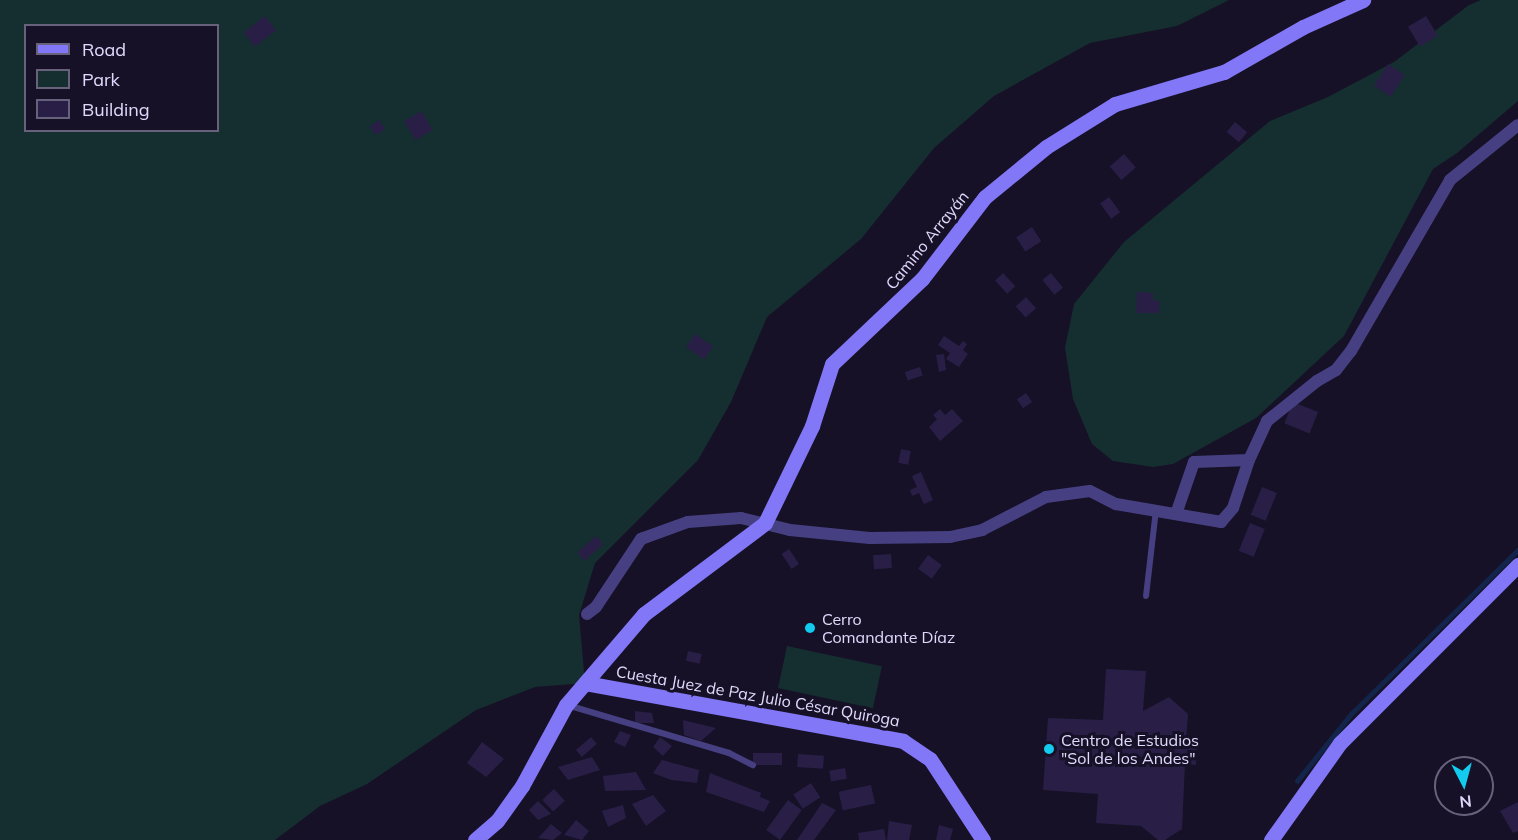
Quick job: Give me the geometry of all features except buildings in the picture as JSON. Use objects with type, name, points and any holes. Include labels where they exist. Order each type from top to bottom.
[{"type":"street","name":"Camino Arrayán","points":[[475,840],[496,821],[522,786],[566,705],[650,608],[765,523],[812,426],[832,364],[922,279],[985,197],[1046,147],[1115,104],[1224,72],[1303,27],[1363,0]]},
{"type":"street","points":[[587,614],[641,539],[688,522],[741,518],[790,530],[870,538],[950,537],[982,530],[1046,497],[1090,491],[1116,504],[1177,511],[1221,522],[1233,507],[1249,460],[1267,421],[1317,381],[1336,370],[1351,351],[1450,180],[1518,125]]},
{"type":"street","points":[[1177,511],[1187,473],[1194,462],[1249,460]]},
{"type":"street","points":[[1271,840],[1340,743],[1518,565]]},
{"type":"street","name":"Cuesta Juez de Paz Julio César Quiroga","points":[[585,683],[903,741],[930,759],[983,840]]},
{"type":"lane","points":[[1146,596],[1156,510]]},
{"type":"lane","points":[[566,705],[729,753],[753,765]]},
{"type":"green space","points":[[0,0],[1229,0],[1177,26],[1090,43],[994,96],[934,148],[861,239],[767,317],[731,402],[698,460],[595,563],[579,615],[585,683],[535,687],[476,710],[367,784],[320,806],[275,840],[0,840]]},
{"type":"green space","points":[[1481,0],[1518,0],[1518,101],[1457,153],[1433,169],[1344,336],[1256,418],[1173,464],[1153,467],[1113,461],[1092,444],[1073,399],[1065,348],[1074,304],[1124,242],[1270,121],[1328,97],[1394,62],[1469,5]]},
{"type":"green space","points":[[787,646],[882,666],[873,708],[778,688]]},
{"type":"waterway","points":[[1297,781],[1351,714],[1518,550]]},
{"type":"place","name":"Cerro Comandante Díaz","points":[[810,628]]},
{"type":"place","name":"Centro de Estudios \"Sol de los Andes\"","points":[[1049,749]]}]
